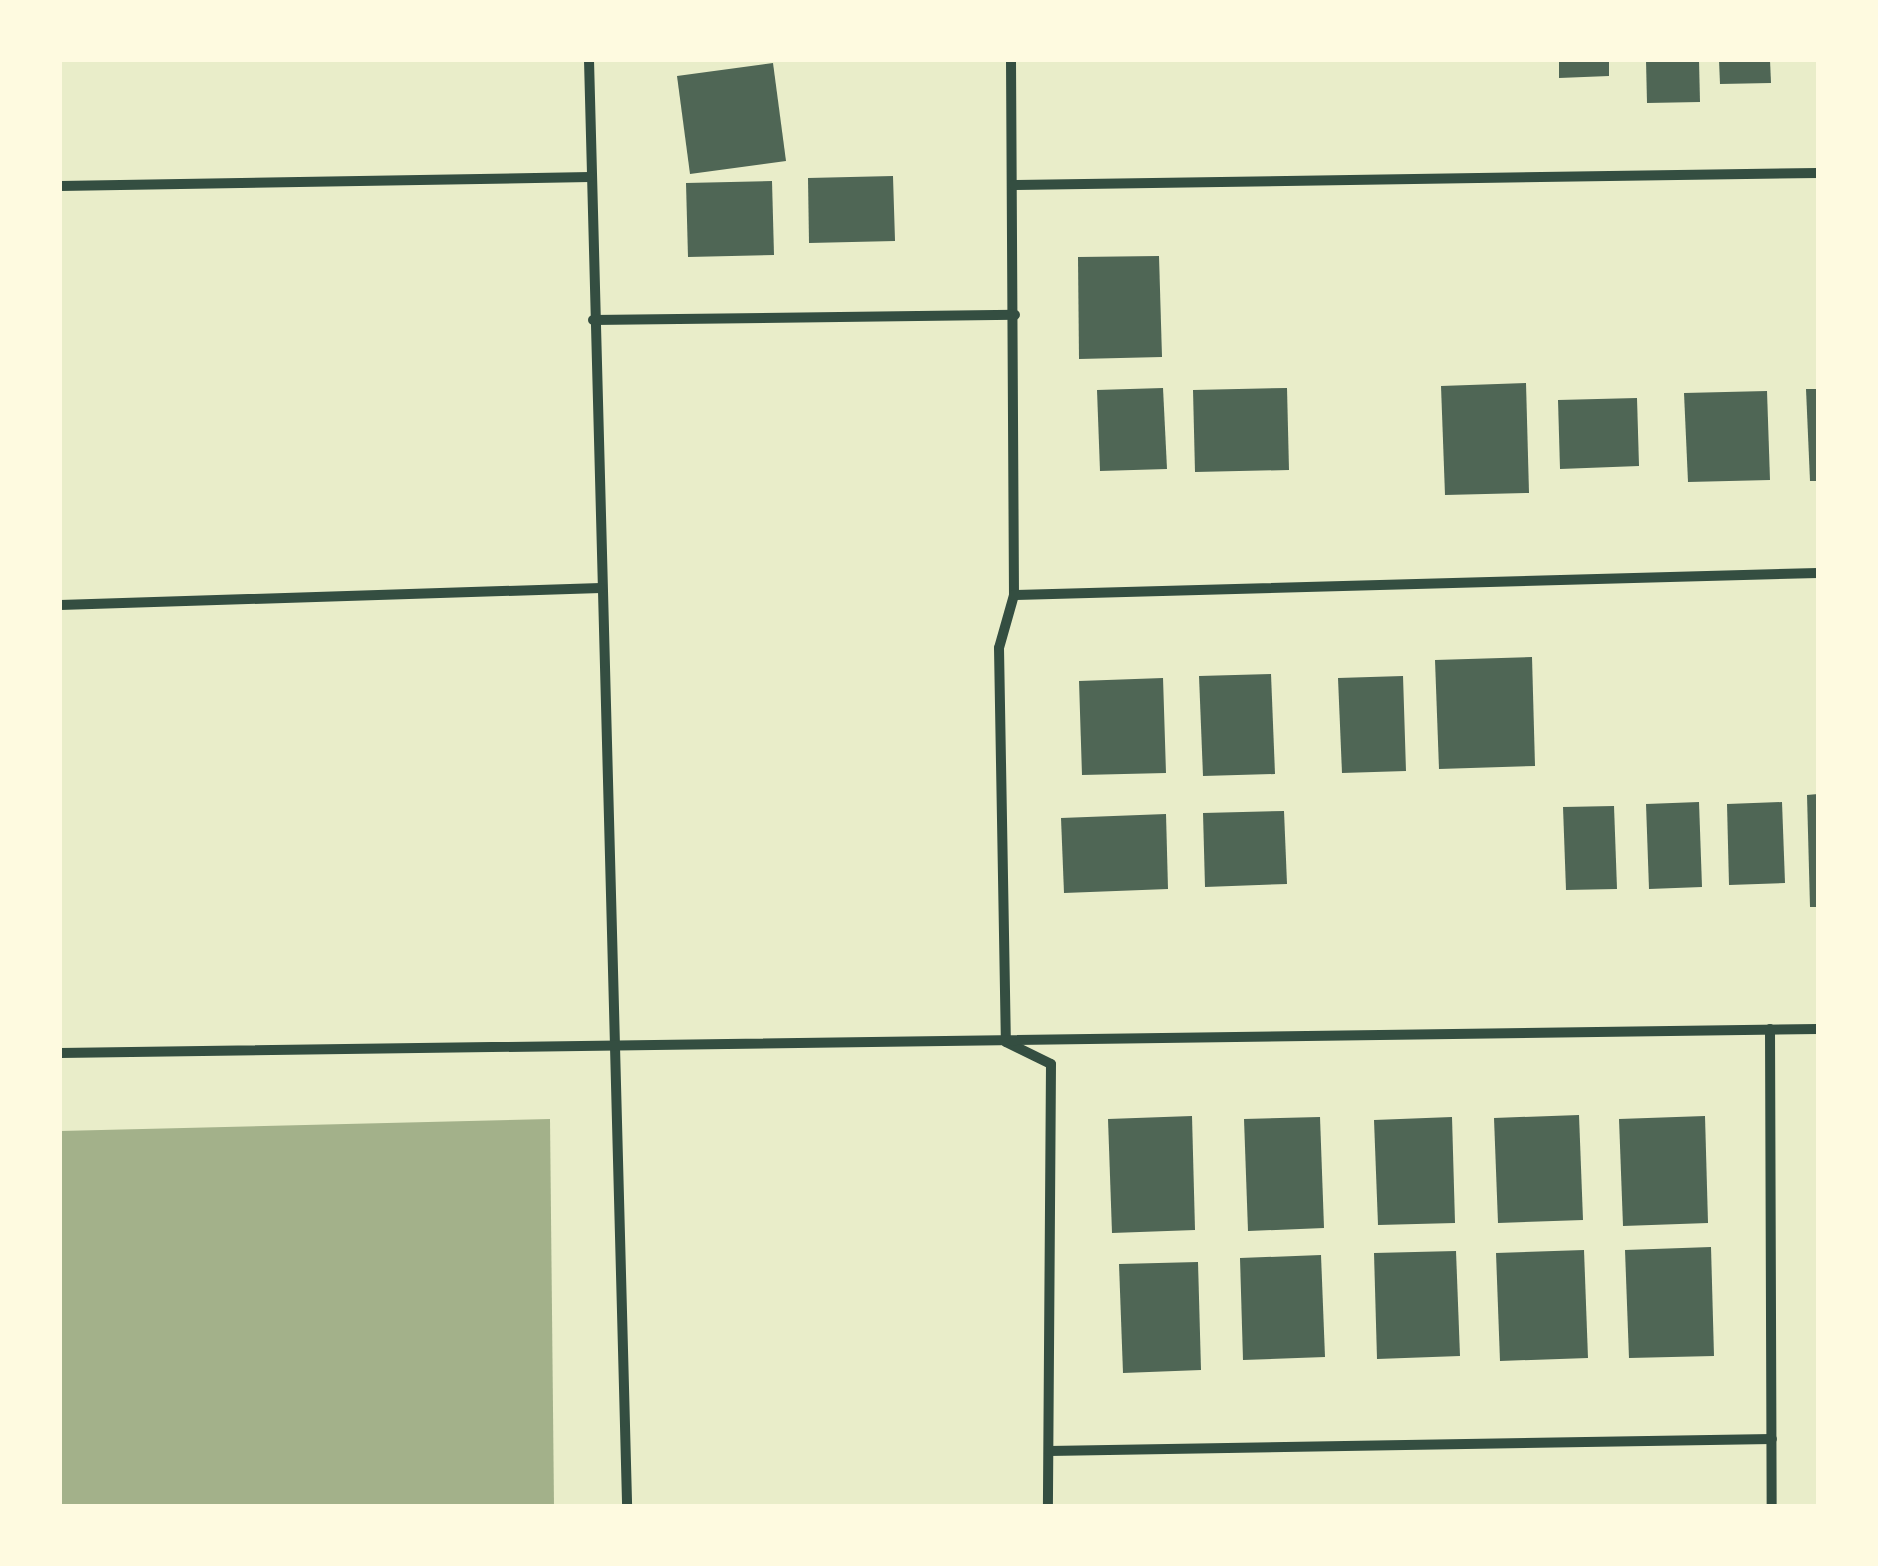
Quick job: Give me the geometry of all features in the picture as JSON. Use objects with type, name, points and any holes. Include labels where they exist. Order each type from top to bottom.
[{"type":"street","points":[[589,60],[601,588],[619,1045],[627,1506]]},
{"type":"street","points":[[1006,1042],[999,648],[1014,595],[1011,60]]},
{"type":"street","points":[[1014,185],[1818,173]]},
{"type":"street","points":[[60,186],[590,177]]},
{"type":"street","points":[[594,320],[1014,315]]},
{"type":"street","points":[[1014,595],[1818,573]]},
{"type":"street","points":[[60,605],[601,588]]},
{"type":"street","points":[[1770,1029],[1772,1506]]},
{"type":"street","points":[[60,1053],[1818,1030]]},
{"type":"street","points":[[1006,1042],[1051,1064],[1048,1506]]},
{"type":"street","points":[[1049,1451],[1772,1438]]},
{"type":"shaded area","points":[[550,1119],[554,1506],[60,1506],[60,1131]]},
{"type":"building","points":[[1559,60],[1609,60],[1609,76],[1559,78]]},
{"type":"building","points":[[1646,60],[1699,60],[1700,102],[1647,103]]},
{"type":"building","points":[[1719,60],[1770,60],[1771,83],[1720,84]]},
{"type":"building","points":[[773,63],[786,161],[690,174],[677,76]]},
{"type":"building","points":[[893,176],[895,241],[809,243],[808,178]]},
{"type":"building","points":[[772,181],[774,255],[688,257],[686,183]]},
{"type":"building","points":[[1159,256],[1162,357],[1079,359],[1078,257]]},
{"type":"building","points":[[1526,383],[1529,493],[1445,495],[1441,386]]},
{"type":"building","points":[[1163,388],[1167,469],[1100,471],[1097,390]]},
{"type":"building","points":[[1287,388],[1289,470],[1195,472],[1193,390]]},
{"type":"building","points":[[1806,389],[1818,389],[1818,481],[1810,481]]},
{"type":"building","points":[[1767,391],[1770,480],[1688,482],[1684,393]]},
{"type":"building","points":[[1637,398],[1639,466],[1560,469],[1558,400]]},
{"type":"building","points":[[1532,657],[1535,766],[1439,769],[1435,660]]},
{"type":"building","points":[[1271,674],[1275,774],[1203,776],[1199,676]]},
{"type":"building","points":[[1403,676],[1406,771],[1342,773],[1338,678]]},
{"type":"building","points":[[1163,678],[1166,773],[1082,775],[1079,681]]},
{"type":"building","points":[[1818,794],[1818,907],[1810,907],[1807,795]]},
{"type":"building","points":[[1699,802],[1702,887],[1649,889],[1646,804]]},
{"type":"building","points":[[1782,802],[1785,883],[1729,885],[1727,804]]},
{"type":"building","points":[[1614,806],[1617,889],[1566,890],[1563,807]]},
{"type":"building","points":[[1284,811],[1287,884],[1205,887],[1203,813]]},
{"type":"building","points":[[1166,814],[1168,889],[1064,893],[1061,818]]},
{"type":"building","points":[[1579,1115],[1583,1220],[1498,1223],[1494,1118]]},
{"type":"building","points":[[1192,1116],[1195,1230],[1112,1233],[1108,1119]]},
{"type":"building","points":[[1705,1116],[1708,1223],[1623,1226],[1619,1119]]},
{"type":"building","points":[[1320,1117],[1324,1228],[1248,1231],[1244,1119]]},
{"type":"building","points":[[1452,1117],[1455,1223],[1378,1225],[1374,1120]]},
{"type":"building","points":[[1711,1247],[1714,1356],[1629,1358],[1625,1250]]},
{"type":"building","points":[[1584,1250],[1588,1358],[1500,1361],[1496,1253]]},
{"type":"building","points":[[1456,1251],[1460,1356],[1377,1359],[1374,1253]]},
{"type":"building","points":[[1321,1255],[1325,1357],[1243,1360],[1240,1258]]},
{"type":"building","points":[[1198,1262],[1201,1370],[1123,1373],[1119,1264]]}]
